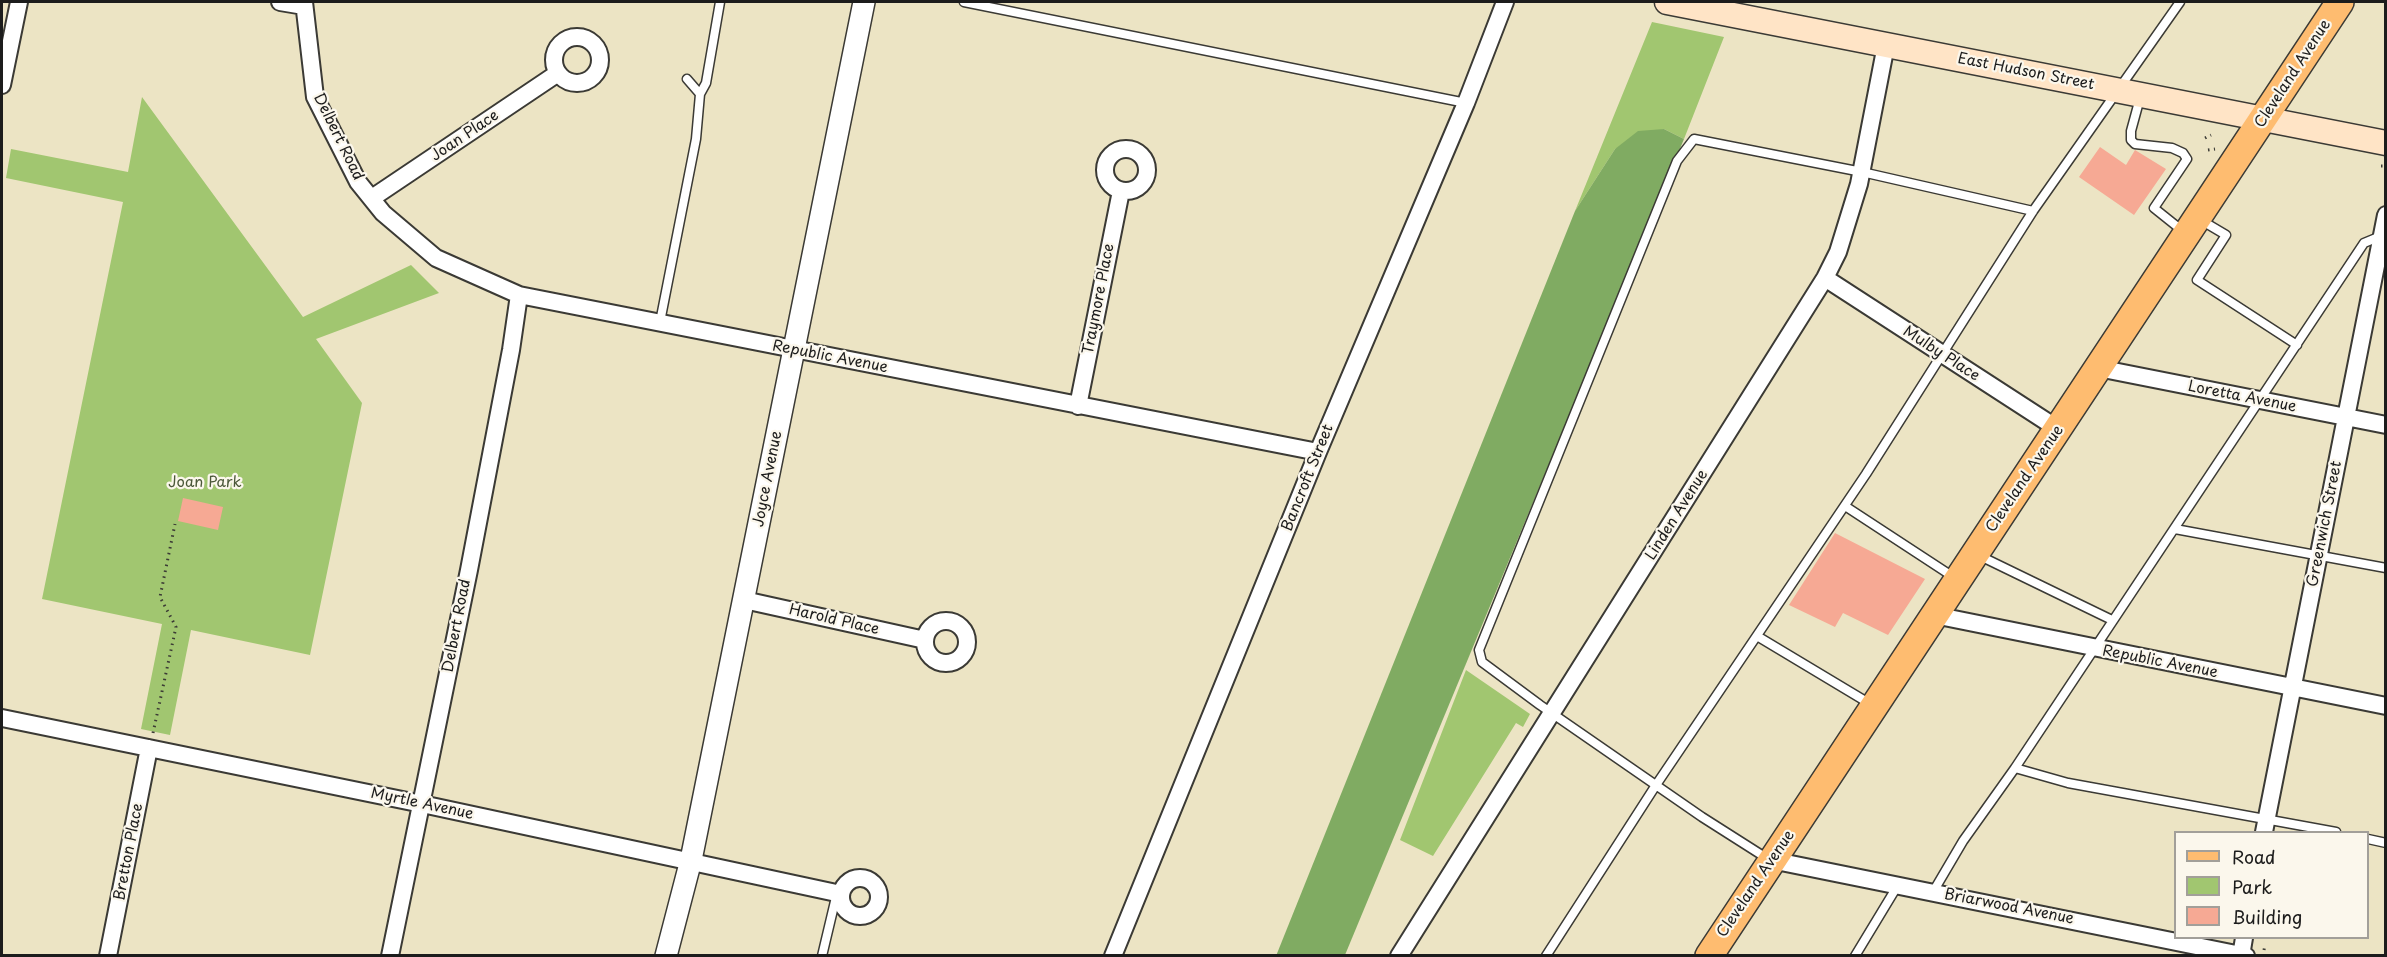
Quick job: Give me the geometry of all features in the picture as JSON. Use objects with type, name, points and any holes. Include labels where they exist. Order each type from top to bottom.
[{"type":"main road","name":"East Hudson Street","points":[[1667,2],[1742,9],[1886,45],[2264,118],[2384,158]]},
{"type":"main road","name":"Cleveland Avenue","points":[[1708,956],[2340,2]]},
{"type":"street","points":[[2,85],[19,2]]},
{"type":"street","points":[[280,2],[304,4]]},
{"type":"street","name":"Joyce Avenue","points":[[666,956],[691,860],[864,2]]},
{"type":"street","name":"Bancroft Street","points":[[1113,956],[1318,452],[1466,103],[1505,2]]},
{"type":"street","name":"Delbert Road","points":[[304,4],[315,97],[358,182],[372,198]]},
{"type":"street","name":"Linden Avenue","points":[[1399,956],[1825,279],[1838,252],[1862,172],[1886,45]]},
{"type":"street","name":"Joan Place","points":[[372,198],[558,73]]},
{"type":"street","name":"Traymore Place","points":[[1078,406],[1121,191]]},
{"type":"street","name":"Republic Avenue","points":[[372,198],[383,213],[436,258],[519,295],[1318,452]]},
{"type":"street","name":"Greenwich Street","points":[[2266,825],[2385,215]]},
{"type":"street","name":"Mulby Place","points":[[1825,279],[2058,429]]},
{"type":"street","name":"Delbert Road","points":[[390,956],[511,350],[519,295]]},
{"type":"street","name":"Loretta Avenue","points":[[2098,368],[2385,425]]},
{"type":"street","name":"Harold Place","points":[[744,600],[925,640]]},
{"type":"street","name":"Republic Avenue","points":[[1934,615],[2093,649],[2385,706]]},
{"type":"street","name":"Myrtle Avenue","points":[[2,718],[422,804],[585,840],[691,860],[839,893]]},
{"type":"street","name":"Bretton Place","points":[[108,956],[149,748]]},
{"type":"street","name":"Briarwood Avenue","points":[[1772,860],[2243,955]]},
{"type":"street","points":[[2243,955],[2244,939]]},
{"type":"lane","points":[[660,322],[696,139],[700,94],[706,83],[720,2]]},
{"type":"lane","points":[[964,2],[1466,103]]},
{"type":"lane","points":[[1546,956],[1656,785],[1845,506],[2033,210],[2130,92],[2180,2]]},
{"type":"lane","points":[[687,79],[700,94]]},
{"type":"lane","points":[[2130,92],[2131,140],[2135,144],[2172,148],[2183,153],[2187,159],[2154,208],[2192,226],[2226,235],[2198,280],[2297,345]]},
{"type":"lane","points":[[1772,860],[1656,785],[1552,713],[1482,662],[1479,650],[1677,161],[1694,139],[1862,172],[2033,210]]},
{"type":"lane","points":[[1933,892],[1963,841],[2015,768],[2364,243],[2381,236]]},
{"type":"lane","points":[[1845,506],[1958,580]]},
{"type":"lane","points":[[2175,529],[2385,568]]},
{"type":"lane","points":[[1975,554],[2112,620]]},
{"type":"lane","points":[[1757,636],[1874,706]]},
{"type":"lane","points":[[2015,768],[2068,783],[2266,825],[2326,831]]},
{"type":"lane","points":[[2369,839],[2385,843]]},
{"type":"lane","points":[[1854,956],[1898,885]]},
{"type":"lane","points":[[822,956],[839,893]]},
{"type":"path","points":[[2205,138],[2211,135]]},
{"type":"path","points":[[2208,150],[2215,149]]},
{"type":"path","points":[[149,748],[176,627],[160,597],[175,524]]},
{"type":"path","points":[[2264,950],[2265,945]]},
{"type":"green space","points":[[1652,22],[1724,37],[1684,139],[1664,129],[1615,149],[1575,211]]},
{"type":"green space","name":"Joan Park","points":[[142,97],[303,317],[411,265],[439,293],[316,339],[362,403],[310,655],[191,630],[170,735],[141,729],[162,624],[42,599],[123,202],[6,178],[11,149],[128,172]]},
{"type":"green space","points":[[1664,129],[1684,139],[1345,955],[1276,956],[1575,211],[1615,149],[1638,131]]},
{"type":"green space","points":[[1466,670],[1530,714],[1523,727],[1516,723],[1433,856],[1400,840]]},
{"type":"building","points":[[2100,147],[2126,165],[2135,150],[2166,169],[2134,215],[2079,177]]},
{"type":"building","points":[[183,498],[223,507],[218,530],[178,521]]},
{"type":"building","points":[[1835,533],[1925,579],[1888,635],[1843,613],[1835,627],[1789,605]]}]
